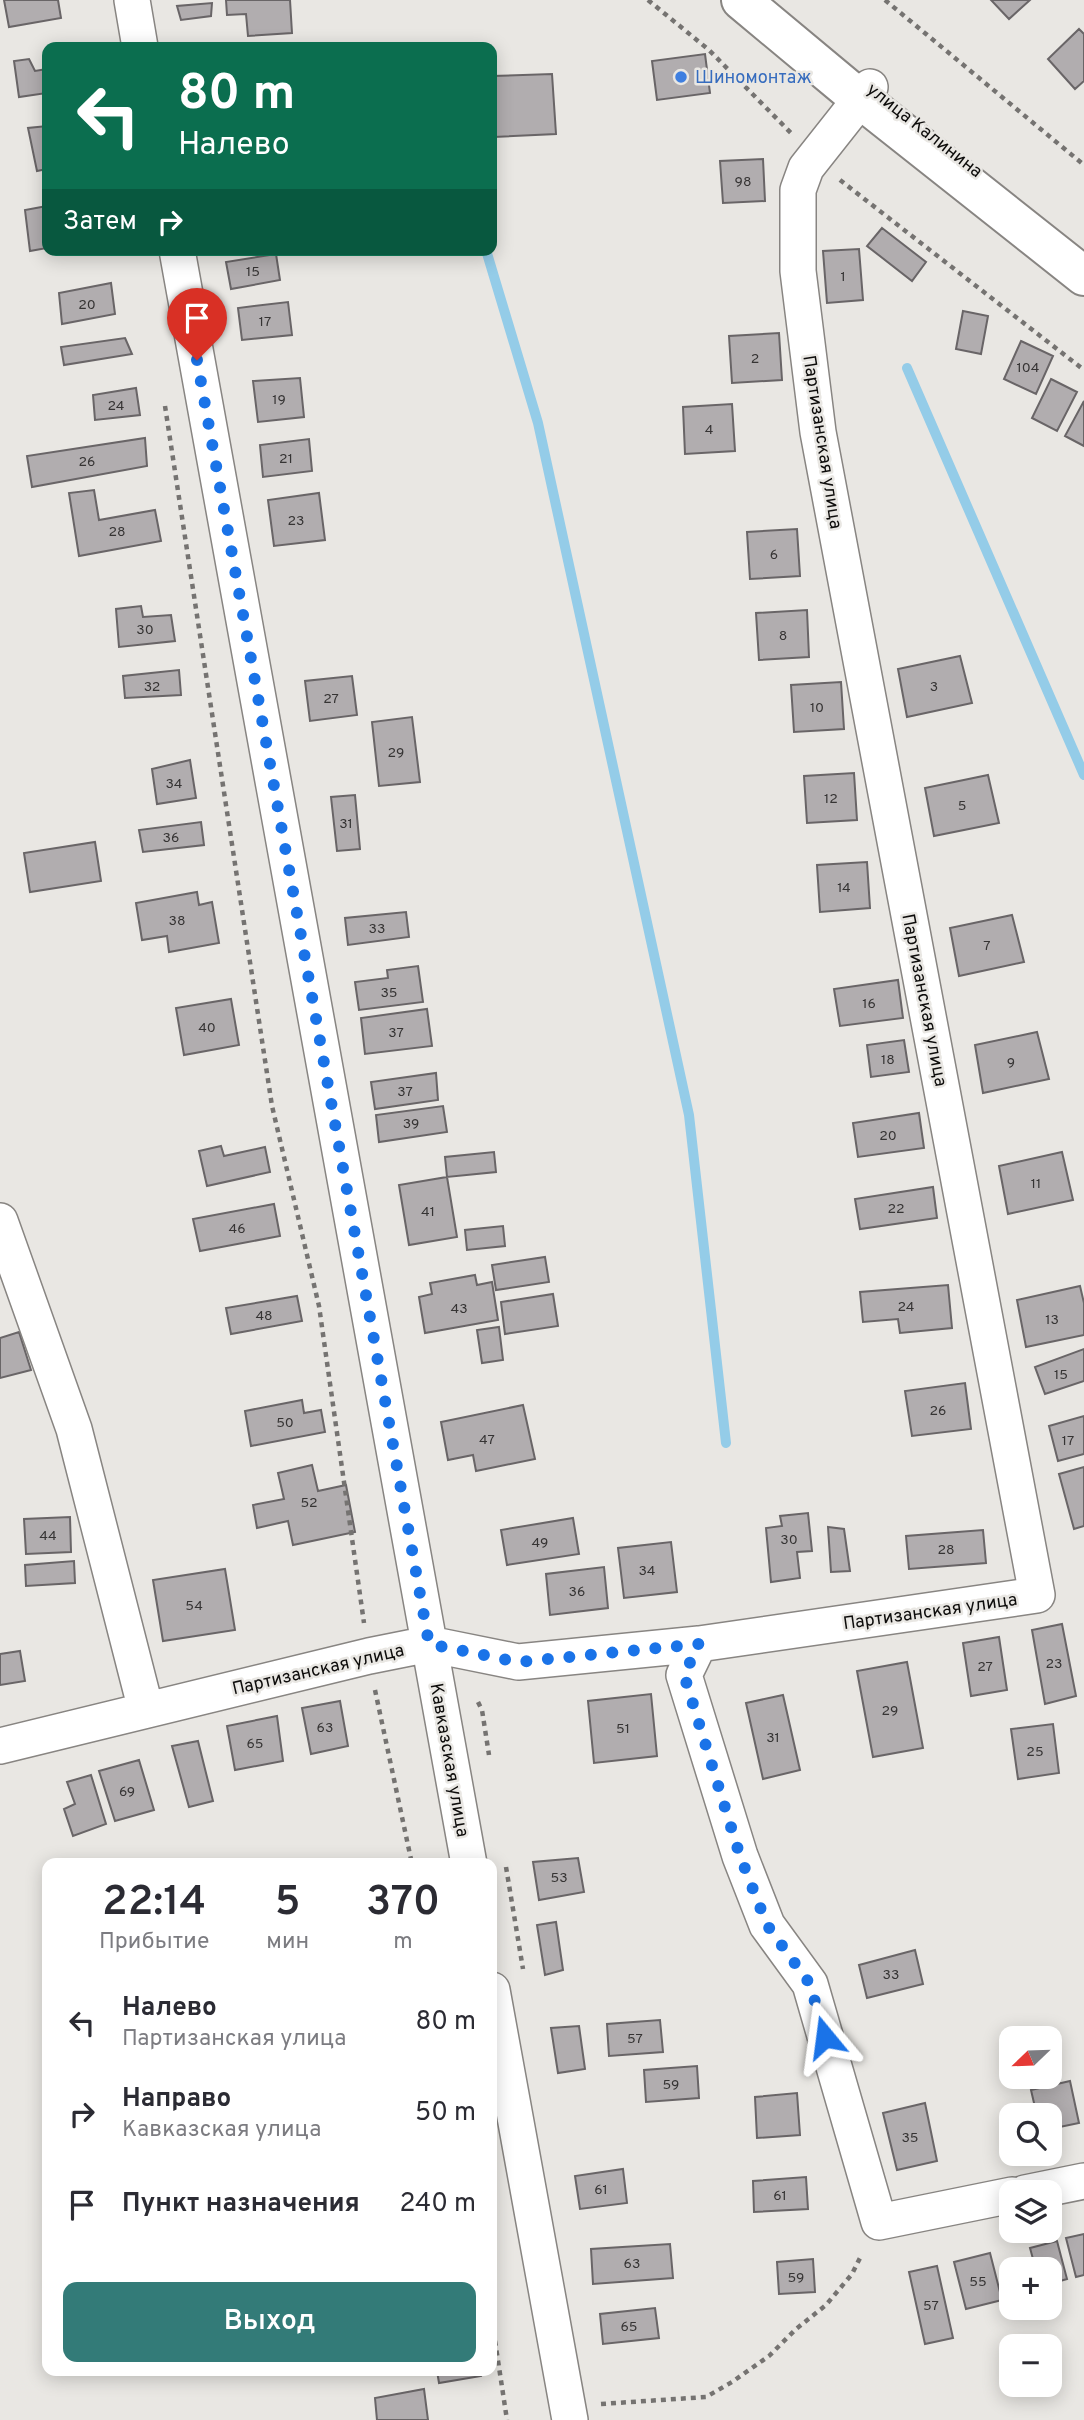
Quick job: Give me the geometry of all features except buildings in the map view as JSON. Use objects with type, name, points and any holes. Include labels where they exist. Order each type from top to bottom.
[{"type":"main road","points":[[741,0],[865,93],[1084,276]]},
{"type":"main road","name":"улица Калинина","points":[[768,0],[865,93],[1084,256]]},
{"type":"street","points":[[132,0],[139,42]]},
{"type":"street","name":"Партизанская улица","points":[[0,1746],[369,1656],[429,1644],[518,1662],[699,1644],[1037,1595],[818,432],[798,271],[798,190],[806,168],[865,93]]},
{"type":"street","name":"Кавказская улица","points":[[178,256],[468,1858]]},
{"type":"street","points":[[0,1221],[74,1429],[146,1710]]},
{"type":"street","points":[[699,1644],[684,1675],[740,1856],[767,1925],[810,1984],[878,2222],[999,2198]]},
{"type":"street","points":[[497,2014],[579,2413]]},
{"type":"street","points":[[1062,2185],[1084,2181]]},
{"type":"path","points":[[648,0],[709,50],[815,157],[860,196],[1084,370]]},
{"type":"path","points":[[885,0],[1084,165]]},
{"type":"path","points":[[165,400],[272,1106],[319,1306],[369,1656],[411,1858]]},
{"type":"path","points":[[579,2413],[706,2397],[732,2382],[769,2356],[796,2329],[826,2305],[852,2274],[878,2222]]},
{"type":"path","points":[[497,2354],[507,2420]]},
{"type":"waterway","points":[[488,256],[538,423],[689,1115],[726,1443]]},
{"type":"waterway","points":[[907,368],[1084,775]]},
{"type":"place","name":"Шиномонтаж","points":[[681,77]]},
{"type":"route","points":[[197,360],[429,1644],[518,1662],[699,1644],[684,1675],[740,1856],[767,1925],[810,1984],[825,2037]]}]
